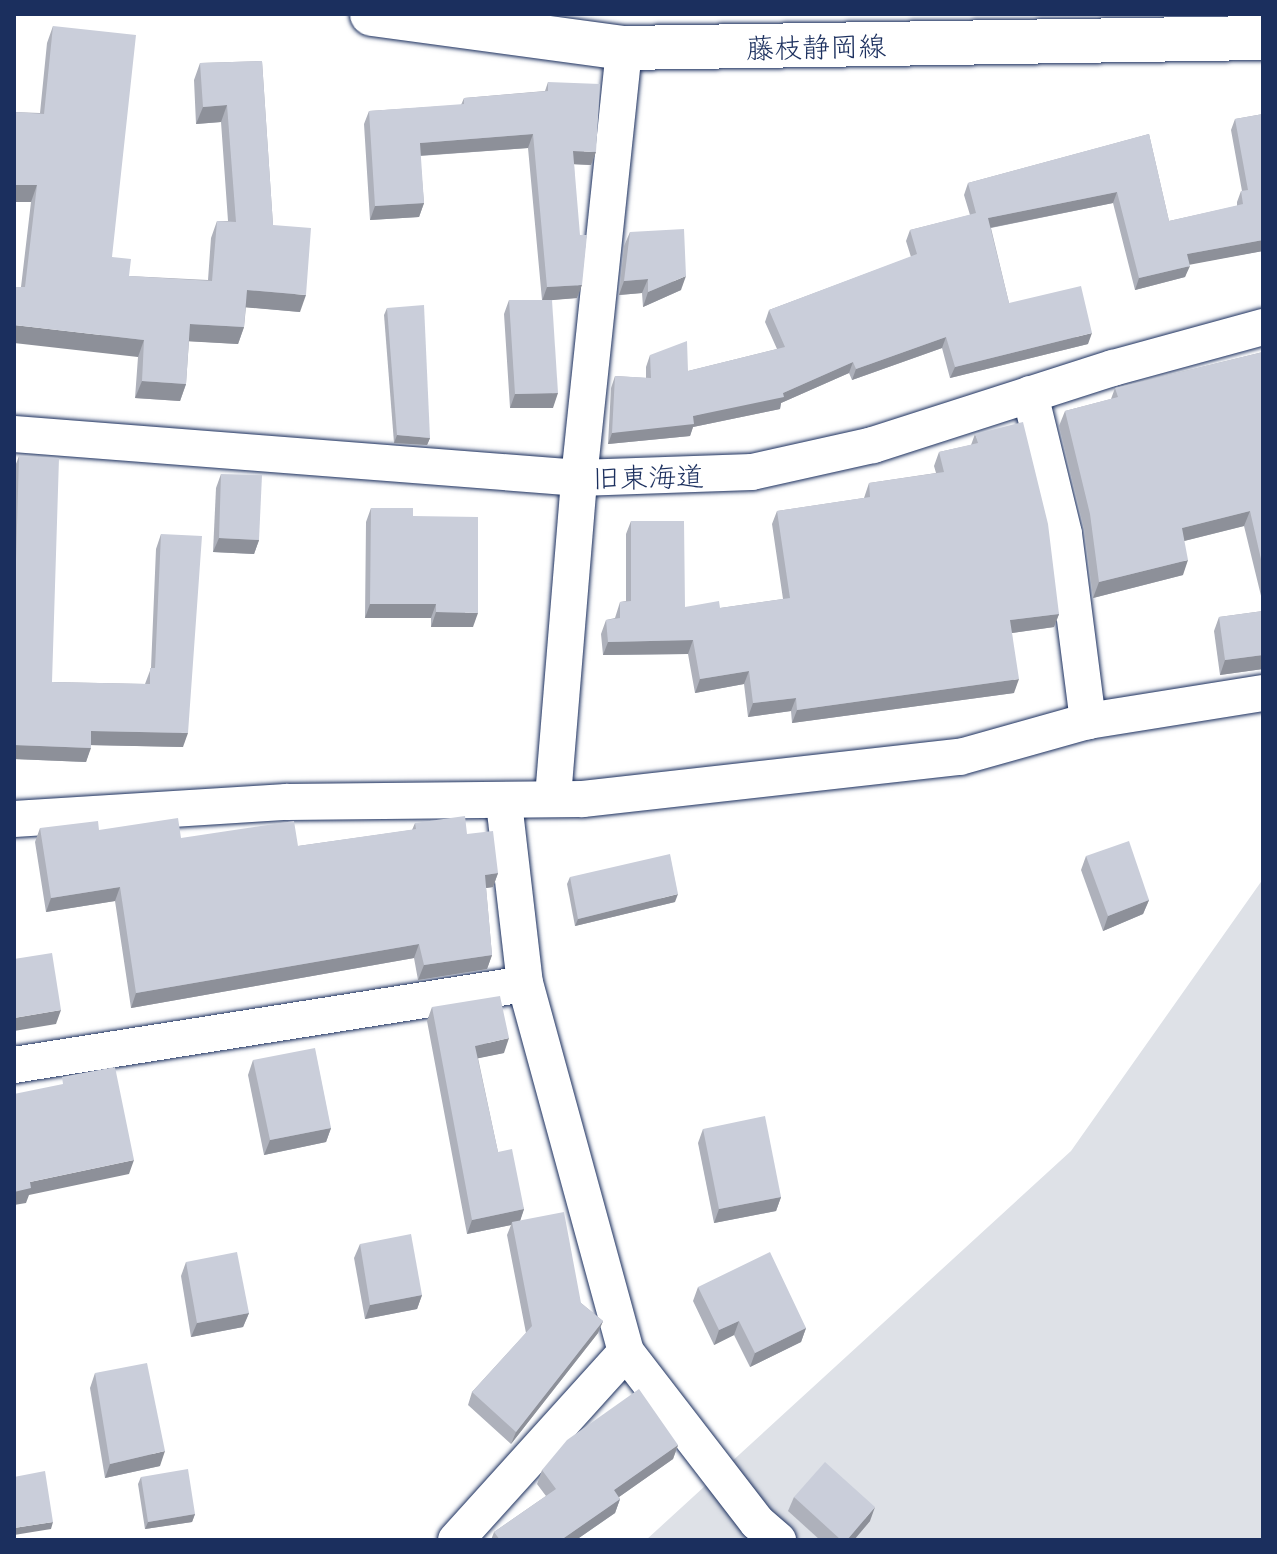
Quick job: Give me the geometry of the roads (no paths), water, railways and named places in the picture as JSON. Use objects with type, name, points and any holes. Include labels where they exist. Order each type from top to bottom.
[{"type":"main road","name":"藤枝静岡線","points":[[372,14],[625,31],[1263,38]]},
{"type":"street","points":[[553,797],[579,478],[625,31]]},
{"type":"street","name":"旧東海道","points":[[14,434],[579,478],[752,472],[873,445],[1030,394],[1263,327]]},
{"type":"street","points":[[1030,394],[1064,534],[1088,721]]},
{"type":"street","points":[[14,819],[286,802],[583,799],[960,757],[1088,721],[1263,693]]},
{"type":"street","points":[[504,802],[525,984],[626,1352],[757,1522],[778,1540]]},
{"type":"street","points":[[14,1065],[525,984]]},
{"type":"street","points":[[456,1540],[626,1352]]}]
